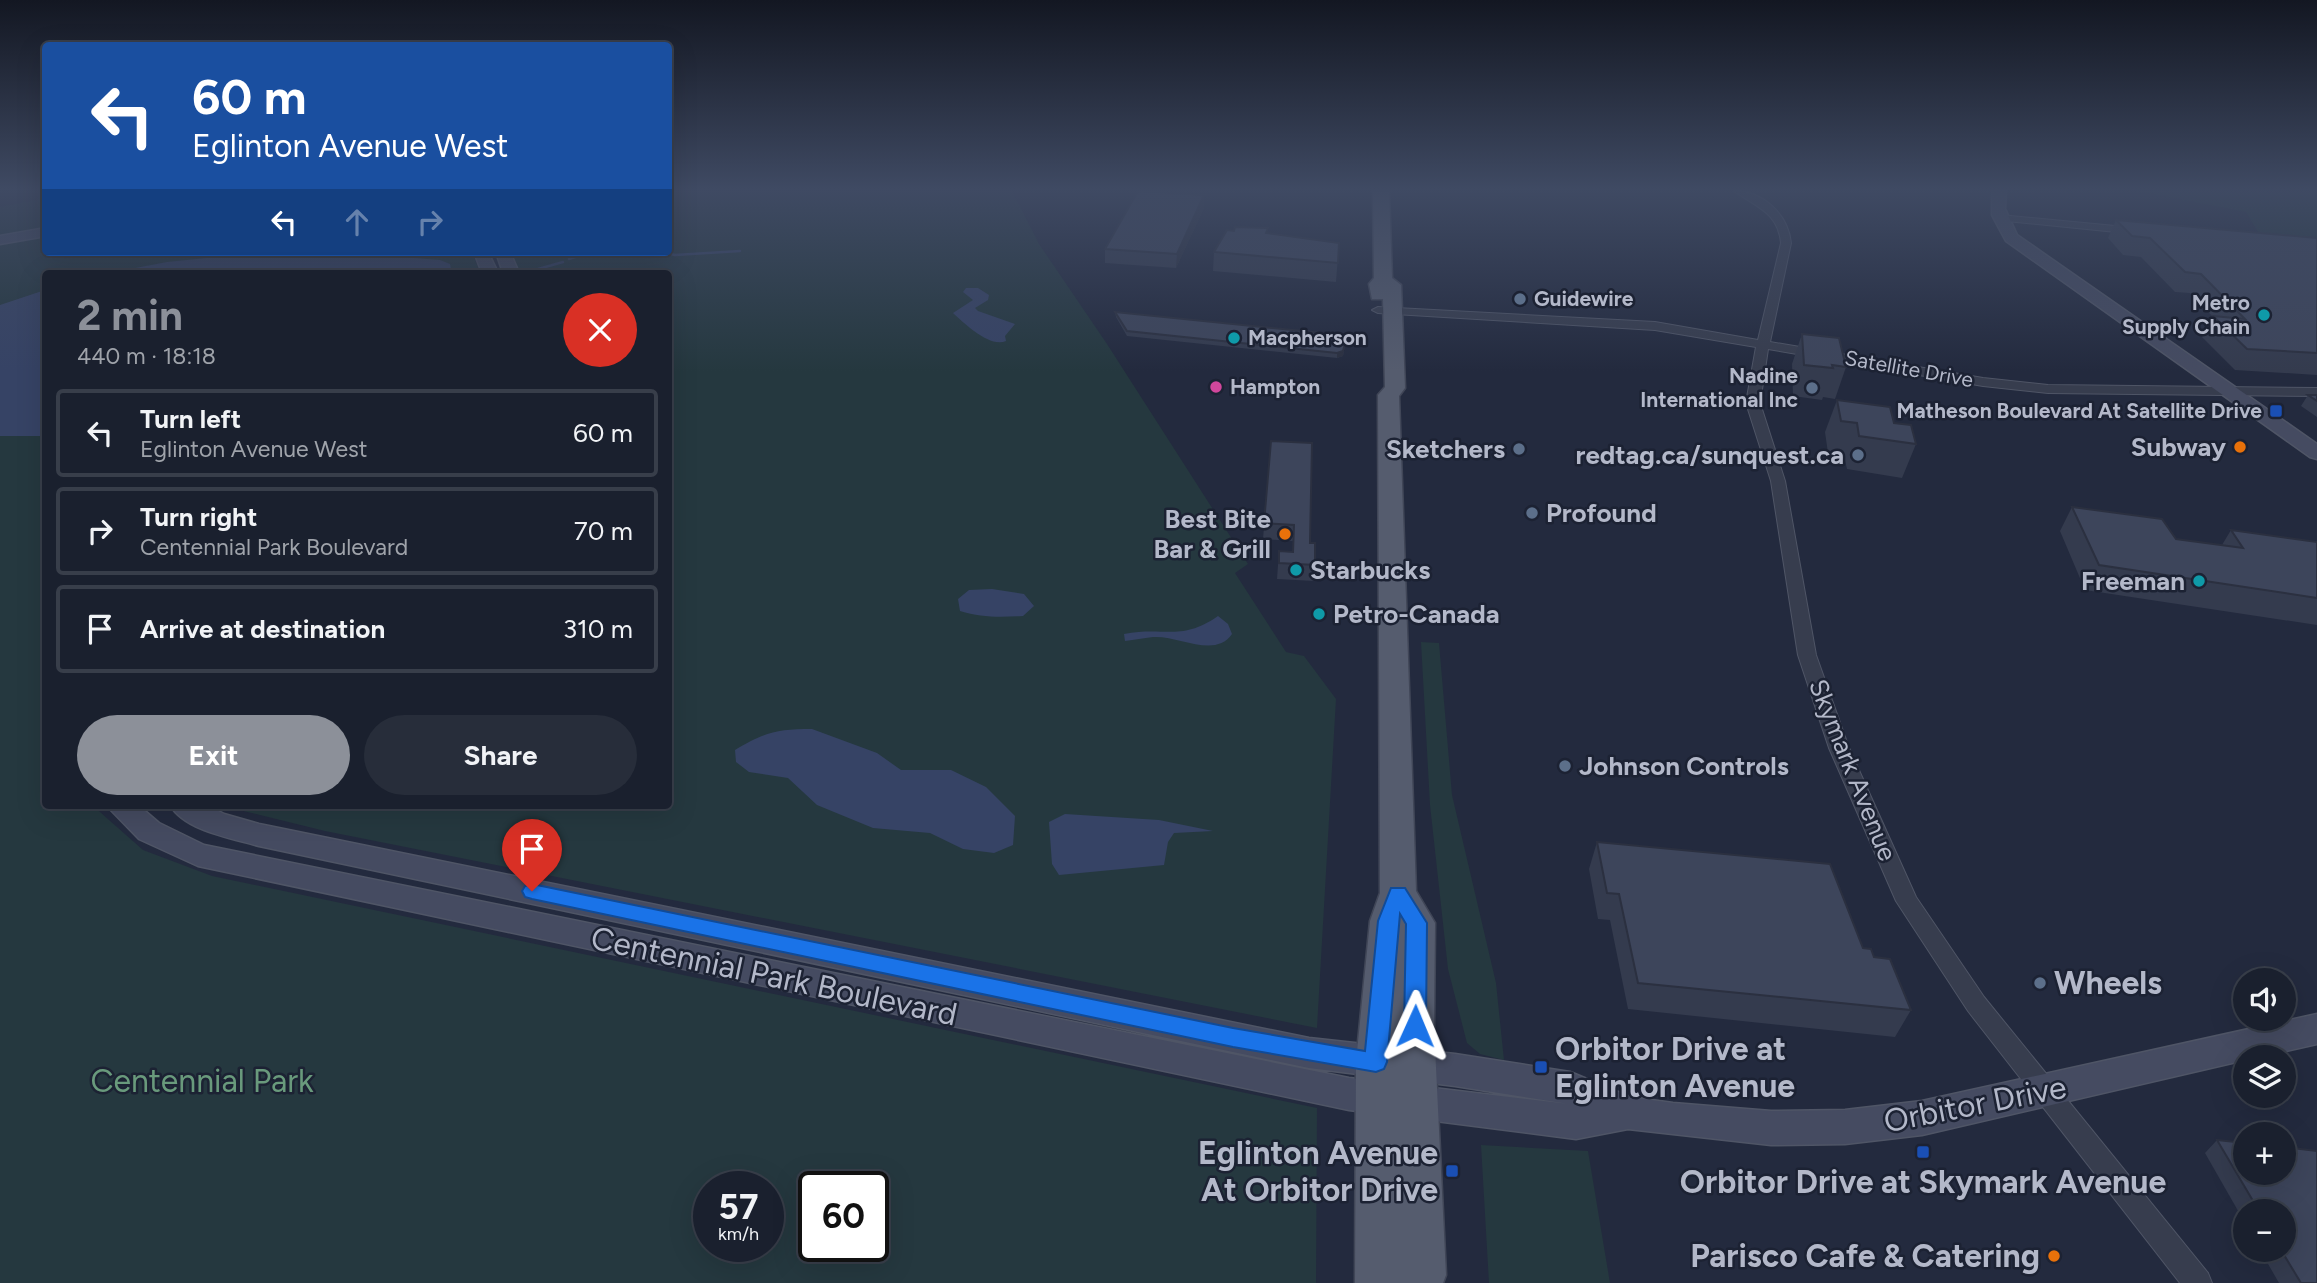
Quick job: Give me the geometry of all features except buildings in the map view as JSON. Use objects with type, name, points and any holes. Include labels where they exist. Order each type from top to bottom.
[{"type":"main road","points":[[1378,1283],[1398,1083],[1415,1026],[1417,923],[1398,893],[1388,395],[1378,387],[1385,310],[1378,284],[1383,280],[1382,251]]},
{"type":"main road","points":[[1398,1083],[1423,1275],[1420,1283]]},
{"type":"street","name":"Skymark Avenue","points":[[1784,251],[1753,403],[1778,481],[1807,654],[1839,748],[1911,908],[1976,1004],[2049,1092],[2198,1283]]},
{"type":"street","points":[[2029,251],[2317,453]]},
{"type":"street","name":"Satellite Drive","points":[[1385,310],[1654,326],[1983,382],[2035,388],[2078,391],[2317,392]]},
{"type":"street","name":"Centennial Park Boulevard","points":[[124,809],[149,831],[198,855],[485,916],[1398,1083]]},
{"type":"street","name":"Centennial Park Boulevard","points":[[191,809],[214,822],[259,835],[1233,1037],[1398,1083]]},
{"type":"street","points":[[485,916],[508,886]]},
{"type":"street","name":"Orbitor Drive","points":[[1398,1083],[1576,1122],[1628,1113],[1673,1120],[1771,1128],[1845,1127],[1922,1118],[2049,1092],[2317,1029]]},
{"type":"green space","name":"Centennial Park","points":[[0,251],[42,251],[42,256],[474,256],[479,270],[42,270],[42,809],[97,809],[143,850],[212,876],[1317,1108],[1316,1283],[0,1283]]},
{"type":"green space","points":[[672,251],[1044,251],[1107,344],[1248,564],[1235,573],[1286,652],[1304,656],[1336,699],[1317,1028],[325,831],[235,809],[672,809],[672,270],[516,270],[511,256],[672,256]]},
{"type":"green space","points":[[1421,642],[1439,643],[1452,795],[1496,983],[1504,1060],[1480,1054],[1467,1043],[1448,969],[1430,805]]},
{"type":"green space","points":[[1481,1145],[1588,1151],[1610,1283],[1489,1283]]},
{"type":"water","points":[[226,256],[389,256],[440,260],[456,270],[125,270],[167,262]]},
{"type":"water","points":[[966,288],[978,288],[989,295],[988,300],[975,308],[978,311],[1015,324],[1005,336],[1006,341],[985,338],[953,313],[973,300],[963,292]]},
{"type":"water","points":[[42,291],[42,436],[0,436],[0,305]]},
{"type":"water","points":[[992,589],[1024,594],[1034,606],[1023,616],[984,616],[960,611],[958,599],[969,590]]},
{"type":"water","points":[[1218,616],[1228,624],[1232,634],[1216,645],[1163,637],[1125,641],[1124,634],[1183,631],[1205,624]]},
{"type":"water","points":[[812,729],[877,753],[901,770],[951,770],[986,787],[1015,816],[1013,845],[994,853],[963,849],[930,833],[873,828],[817,805],[788,778],[749,772],[736,762],[735,750],[763,735]]},
{"type":"water","points":[[1065,814],[1159,820],[1213,831],[1174,833],[1168,842],[1164,865],[1059,875],[1052,864],[1049,822]]},
{"type":"waterway","points":[[672,254],[740,251]]},
{"type":"waterway","points":[[569,259],[578,256]]},
{"type":"waterway","points":[[535,270],[563,262]]},
{"type":"place","name":"Guidewire","points":[[1520,299]]},
{"type":"place","name":"Metro Supply Chain","points":[[2264,315]]},
{"type":"place","name":"Macpherson","points":[[1234,338]]},
{"type":"place","name":"Hampton","points":[[1216,387]]},
{"type":"place","name":"Nadine International Inc","points":[[1812,388]]},
{"type":"place","name":"Matheson Boulevard At Satellite Drive","points":[[2276,411]]},
{"type":"place","name":"Subway","points":[[2240,447]]},
{"type":"place","name":"Sketchers","points":[[1519,449]]},
{"type":"place","name":"redtag.ca/sunquest.ca","points":[[1858,455]]},
{"type":"place","name":"Profound","points":[[1532,513]]},
{"type":"place","name":"Best Bite Bar & Grill","points":[[1285,534]]},
{"type":"place","name":"Starbucks","points":[[1296,570]]},
{"type":"place","name":"Freeman","points":[[2199,581]]},
{"type":"place","name":"Petro-Canada","points":[[1319,614]]},
{"type":"place","name":"Johnson Controls","points":[[1565,766]]},
{"type":"place","name":"Wheels","points":[[2040,983]]},
{"type":"place","name":"Orbitor Drive at Eglinton Avenue","points":[[1541,1067]]},
{"type":"place","name":"Orbitor Drive at Skymark Avenue","points":[[1923,1152]]},
{"type":"place","name":"Eglinton Avenue At Orbitor Drive","points":[[1452,1171]]},
{"type":"place","name":"Parisco Cafe & Catering","points":[[2054,1256]]},
{"type":"route","points":[[532,891],[1309,1053],[1376,1062],[1388,921],[1398,893],[1417,923],[1415,1026]]}]
